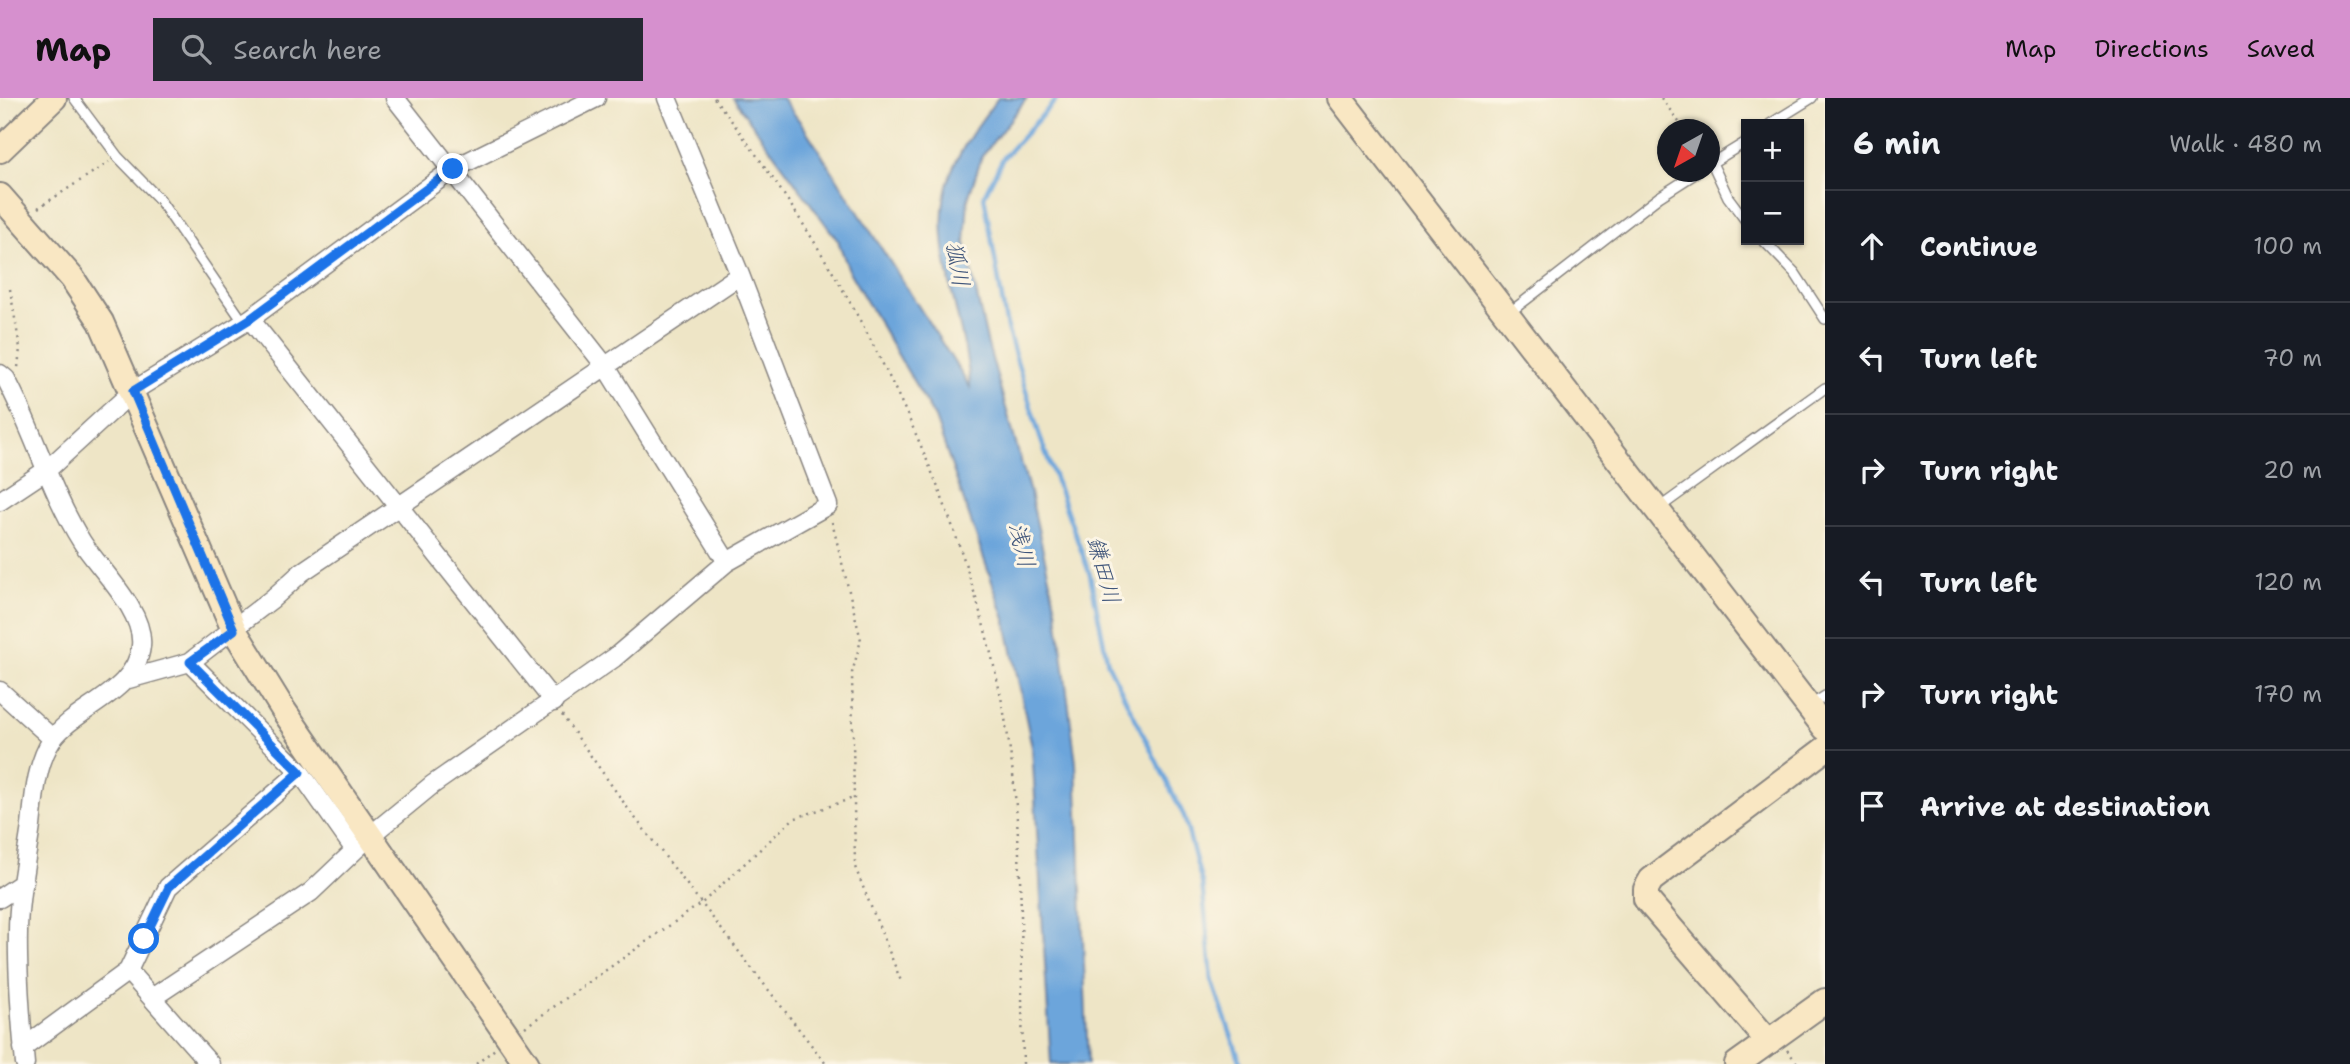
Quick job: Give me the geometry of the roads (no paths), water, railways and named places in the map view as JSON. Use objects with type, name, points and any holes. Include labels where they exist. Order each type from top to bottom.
[{"type":"street","points":[[0,150],[54,98]]},
{"type":"street","points":[[395,98],[606,367],[727,562]]},
{"type":"street","points":[[0,501],[48,469],[133,391],[247,321],[453,169],[596,98]]},
{"type":"street","points":[[152,998],[311,892],[363,842],[432,786],[614,658],[727,562],[828,505],[740,275],[667,98]]},
{"type":"street","points":[[1340,98],[1657,509],[1817,701],[1825,727]]},
{"type":"street","points":[[0,196],[72,278],[101,322],[234,630],[363,842]]},
{"type":"street","points":[[125,680],[190,662],[234,630],[302,572],[740,275]]},
{"type":"street","points":[[247,321],[554,702]]},
{"type":"street","points":[[2,378],[48,469],[61,504],[82,542],[134,612],[142,644],[136,664],[125,680],[53,738],[35,791],[18,930],[24,1056]]},
{"type":"street","points":[[190,662],[300,772],[363,842],[527,1064]]},
{"type":"street","points":[[0,691],[53,738]]},
{"type":"street","points":[[1769,1042],[1646,899],[1646,889],[1651,880],[1825,749]]},
{"type":"street","points":[[24,1056],[128,971],[169,887],[300,772]]},
{"type":"street","points":[[0,898],[24,882]]},
{"type":"street","points":[[128,971],[210,1064]]},
{"type":"street","points":[[1737,1064],[1825,1001]]},
{"type":"lane","points":[[75,98],[118,156],[159,199],[247,321]]},
{"type":"lane","points":[[1778,119],[1812,98]]},
{"type":"lane","points":[[1720,158],[1741,145]]},
{"type":"lane","points":[[1720,181],[1741,214]]},
{"type":"lane","points":[[1508,314],[1659,197],[1682,182]]},
{"type":"lane","points":[[1768,245],[1795,273],[1825,319]]},
{"type":"lane","points":[[1657,509],[1825,388]]},
{"type":"water","points":[[733,98],[782,98],[804,127],[970,387],[945,254],[942,228],[944,201],[950,175],[960,155],[998,98],[1027,98],[982,156],[968,199],[965,242],[987,341],[1030,493],[1057,613],[1076,763],[1088,1064],[1051,1064],[1032,747],[1006,622],[935,418],[850,273],[838,241]]},
{"type":"waterway","name":"鎌田川","points":[[1058,98],[1003,158],[984,196],[1007,328],[1040,437],[1090,575],[1108,664],[1184,816],[1202,883],[1212,980],[1241,1064]]},
{"type":"water label","name":"狐川","points":[[958,264]]},
{"type":"water label","name":"浅川","points":[[1022,545]]}]
